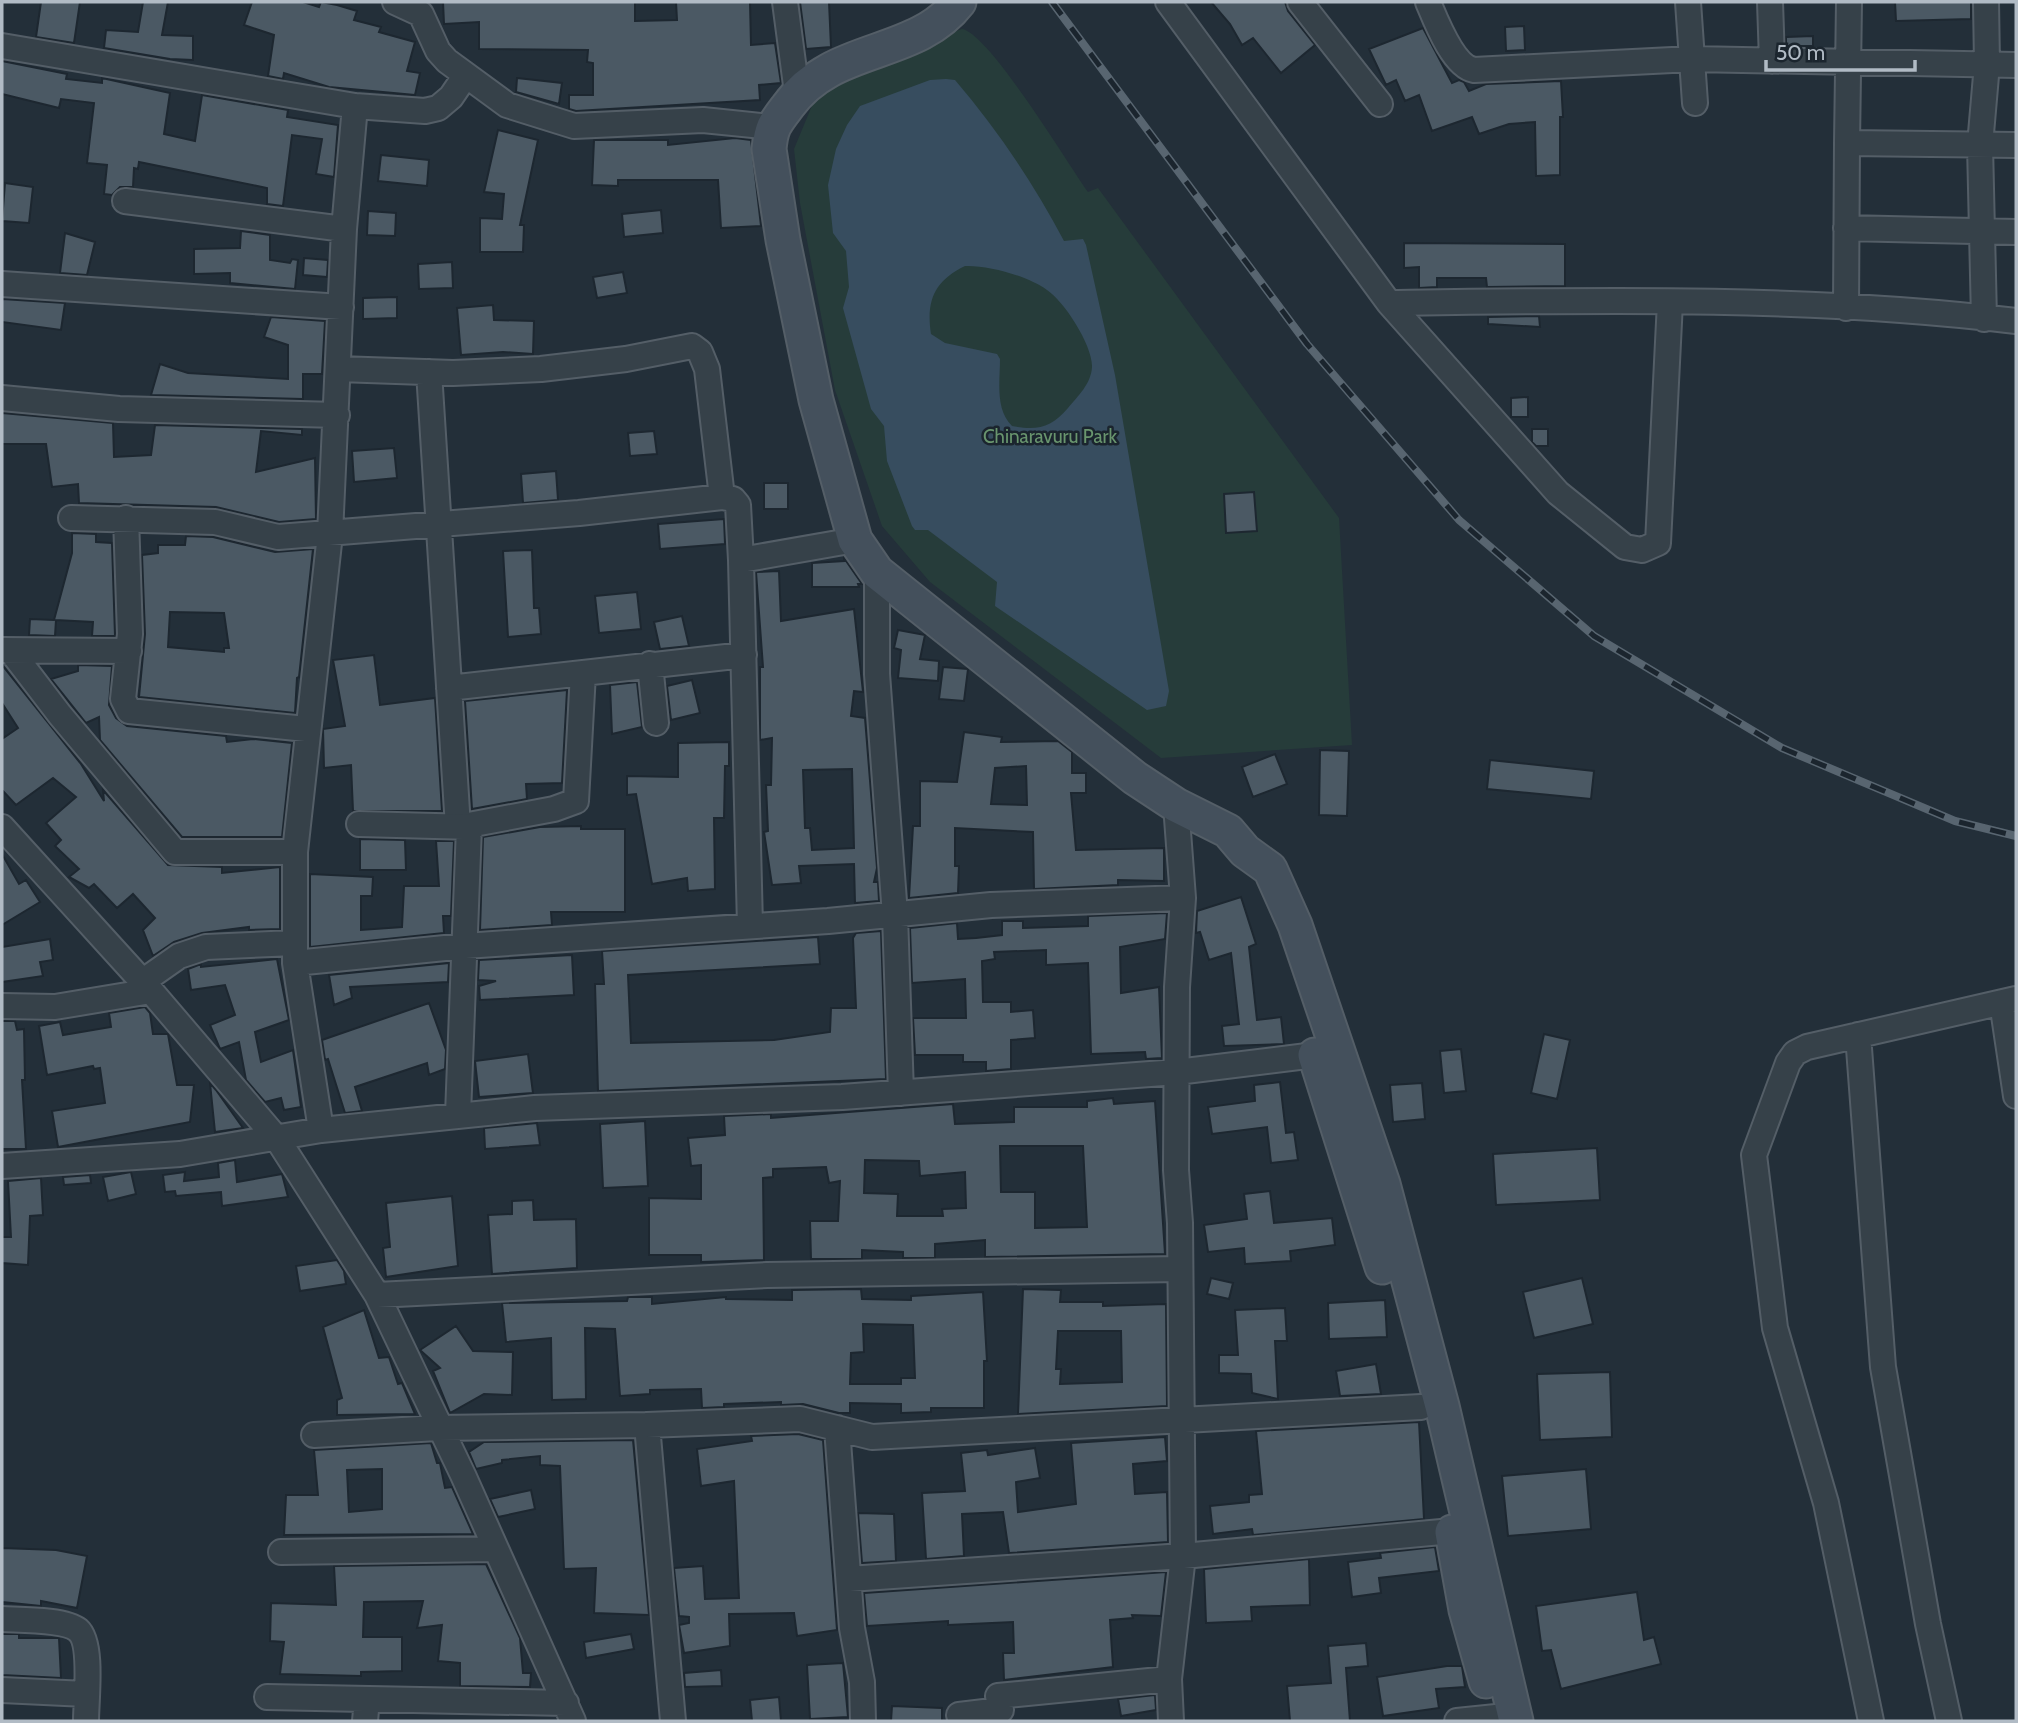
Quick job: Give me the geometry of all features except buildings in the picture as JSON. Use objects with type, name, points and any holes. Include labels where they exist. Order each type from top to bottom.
[{"type":"main road","points":[[959,2],[935,28],[844,61],[819,73],[797,93],[771,127],[771,162],[806,359],[855,540],[877,572],[1135,778],[1176,805],[1228,831],[1245,851],[1270,869],[1295,925],[1383,1184],[1445,1419],[1503,1720]]},
{"type":"main road","points":[[1245,851],[1250,878],[1269,914],[1364,1205],[1421,1407],[1452,1531],[1466,1610],[1503,1720]]},
{"type":"street","points":[[395,2],[421,8],[438,51],[508,106],[574,126],[703,120],[771,127]]},
{"type":"street","points":[[785,2],[797,93]]},
{"type":"street","points":[[1168,2],[1389,303],[1558,493],[1625,547],[1642,550],[1658,543],[1670,302]]},
{"type":"street","points":[[1300,2],[1380,104]]},
{"type":"street","points":[[1428,2],[1462,65],[1468,68],[1692,59],[2016,65]]},
{"type":"street","points":[[1688,2],[1696,103]]},
{"type":"street","points":[[1770,2],[1772,61]]},
{"type":"street","points":[[1846,308],[1849,2]]},
{"type":"street","points":[[1984,319],[1980,145],[1987,64],[1986,2]]},
{"type":"street","points":[[2,47],[355,106],[425,111],[438,108],[451,97],[466,75]]},
{"type":"street","points":[[321,1130],[295,953],[295,852],[306,729],[330,534],[344,229],[355,106]]},
{"type":"street","points":[[1847,143],[2016,145]]},
{"type":"street","points":[[125,201],[344,229]]},
{"type":"street","points":[[1846,228],[2016,232]]},
{"type":"street","points":[[2,284],[341,307]]},
{"type":"street","points":[[1389,303],[1670,302],[1846,308],[2016,321]]},
{"type":"street","points":[[339,369],[429,372],[541,369],[626,359],[692,346],[700,352],[707,369],[722,497]]},
{"type":"street","points":[[429,372],[449,688],[464,827],[465,946],[458,1115]]},
{"type":"street","points":[[2,398],[119,409],[337,415]]},
{"type":"street","points":[[71,518],[215,522],[278,537],[439,525],[722,497],[733,499],[738,505],[741,560],[750,926]]},
{"type":"street","points":[[126,518],[129,651],[123,699],[129,711],[306,729]]},
{"type":"street","points":[[741,560],[855,540]]},
{"type":"street","points":[[877,572],[877,674],[895,915],[901,1093]]},
{"type":"street","points":[[6,651],[129,651]]},
{"type":"street","points":[[6,651],[175,852],[295,852]]},
{"type":"street","points":[[449,688],[744,654]]},
{"type":"street","points":[[650,664],[656,723]]},
{"type":"street","points":[[464,827],[554,809],[576,801],[583,673]]},
{"type":"street","points":[[1171,1721],[1169,1679],[1183,1556],[1177,986],[1183,898],[1176,805]]},
{"type":"street","points":[[359,824],[508,826]]},
{"type":"street","points":[[2,827],[147,987],[278,1140],[377,1295],[569,1712],[366,1710],[267,1697]]},
{"type":"street","points":[[2,1006],[55,1007],[147,987],[179,956],[206,947],[295,953],[465,946],[895,915],[991,905],[1183,898]]},
{"type":"street","points":[[1871,1721],[1826,1503],[1775,1328],[1754,1154],[1788,1063],[1795,1053],[1807,1047],[2009,1000],[2015,1085]]},
{"type":"street","points":[[1858,1035],[1883,1367],[1928,1624],[1949,1721]]},
{"type":"street","points":[[2,1166],[180,1154],[278,1140],[321,1130],[535,1108],[901,1093],[1177,1072],[1315,1055]]},
{"type":"street","points":[[377,1295],[767,1275],[1180,1269]]},
{"type":"street","points":[[314,1435],[438,1428],[647,1425],[800,1419],[872,1437],[1421,1407]]},
{"type":"street","points":[[647,1425],[673,1721]]},
{"type":"street","points":[[837,1428],[863,1721]]},
{"type":"street","points":[[849,1579],[1183,1556],[1452,1531]]},
{"type":"street","points":[[281,1552],[496,1549]]},
{"type":"street","points":[[2,1619],[77,1628],[86,1640],[86,1721]]},
{"type":"street","points":[[959,1714],[1001,1710],[998,1696],[1169,1679]]},
{"type":"street","points":[[2,1690],[86,1694]]},
{"type":"street","points":[[1457,1721],[1503,1720]]},
{"type":"green space","name":"Chinaravuru Park","points":[[962,29],[974,36],[990,52],[1008,75],[1088,192],[1098,188],[1339,518],[1352,745],[1161,758],[930,582],[882,526],[835,390],[800,203],[794,149],[823,79]]},
{"type":"water","points":[[930,80],[955,80],[1014,158],[1064,241],[1083,239],[1086,245],[1115,375],[1169,691],[1166,706],[1147,710],[995,606],[997,582],[928,530],[915,530],[912,526],[887,461],[884,426],[871,409],[843,308],[849,287],[846,251],[833,233],[828,185],[836,149],[860,106]],"holes":[[[965,266],[1019,276],[1047,290],[1061,304],[1083,336],[1091,358],[1089,379],[1068,408],[1049,424],[1036,428],[1012,426],[1001,403],[1000,359],[997,354],[945,343],[931,334],[931,302],[939,285]]]},
{"type":"railway","points":[[1052,2],[1307,344],[1459,520],[1594,636],[1782,748],[1955,821],[2016,836]]}]
